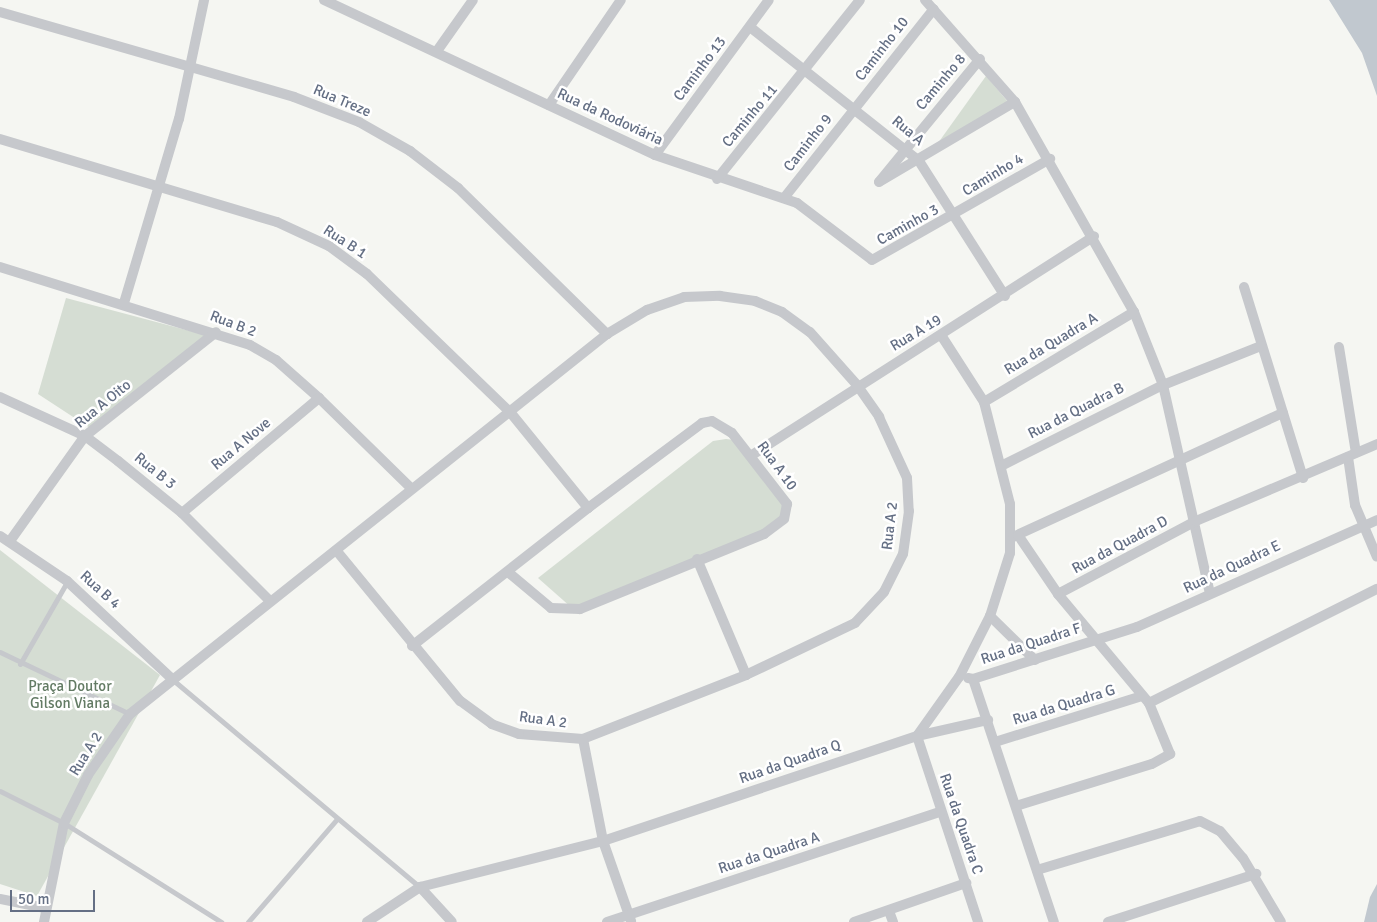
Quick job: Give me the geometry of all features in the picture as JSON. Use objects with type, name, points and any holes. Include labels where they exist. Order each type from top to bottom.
[{"type":"street","points":[[124,303],[159,187],[190,70],[204,0]]},
{"type":"street","name":"Rua da Rodoviária","points":[[324,0],[437,51],[654,155],[717,179],[784,198],[809,212],[857,252],[878,259]]},
{"type":"street","points":[[437,51],[473,0]]},
{"type":"street","points":[[549,104],[621,0]]},
{"type":"street","name":"Caminho 13","points":[[654,155],[770,0]]},
{"type":"street","name":"Caminho 11","points":[[717,179],[806,72],[860,0]]},
{"type":"street","points":[[925,0],[980,59],[1015,102],[1094,236],[1134,312],[1163,385],[1196,521],[1210,593]]},
{"type":"street","name":"Caminho 10","points":[[855,108],[934,9]]},
{"type":"street","name":"Rua Treze","points":[[0,12],[190,70],[294,97],[358,122],[410,151],[458,188],[607,334]]},
{"type":"street","name":"Rua A","points":[[750,27],[906,148],[919,161],[952,217],[1005,296]]},
{"type":"street","name":"Caminho 8","points":[[919,161],[879,182],[980,59]]},
{"type":"street","points":[[919,161],[1015,102]]},
{"type":"street","name":"Caminho 9","points":[[784,198],[855,108]]},
{"type":"street","name":"Rua B 1","points":[[0,139],[277,222],[329,246],[367,274],[510,412],[588,508]]},
{"type":"street","name":"Caminho 4","points":[[952,217],[1050,159]]},
{"type":"street","name":"Caminho 3","points":[[878,259],[952,217]]},
{"type":"street","name":"Rua A 19","points":[[752,456],[857,385],[1005,296],[1094,236]]},
{"type":"street","name":"Rua B 2","points":[[0,267],[216,332],[276,360],[319,398],[411,488]]},
{"type":"street","points":[[1244,287],[1303,478]]},
{"type":"street","name":"Rua A 2","points":[[44,922],[45,908],[64,823],[88,774],[130,714],[269,600],[336,550],[411,488],[607,334],[647,310],[684,298],[755,301],[782,312],[810,332],[857,385],[883,423],[907,478],[910,511],[903,554],[884,592],[856,623],[746,675],[583,739],[550,739],[492,724],[460,701],[412,646],[336,550]]},
{"type":"street","name":"Rua da Quadra A","points":[[984,402],[1134,312]]},
{"type":"street","name":"Rua A Oito","points":[[10,541],[85,436],[216,332]]},
{"type":"street","points":[[917,736],[959,677],[990,616],[1015,536],[1003,465],[984,402],[941,335]]},
{"type":"street","name":"Rua da Quadra B","points":[[1003,465],[1163,385],[1262,346]]},
{"type":"street","points":[[1339,347],[1352,455],[1355,505],[1377,557]]},
{"type":"street","name":"Rua B 3","points":[[0,397],[85,436],[182,513],[269,600]]},
{"type":"street","name":"Rua A Nove","points":[[182,513],[319,398]]},
{"type":"street","points":[[1015,536],[1180,456],[1283,412]]},
{"type":"street","name":"Rua A 10","points":[[412,646],[588,508],[702,423],[723,425],[752,456],[782,494],[786,504],[784,520],[764,534],[697,559],[580,609],[564,611],[538,600],[508,572]]},
{"type":"street","name":"Rua da Quadra D","points":[[1058,594],[1196,521],[1303,478],[1377,444]]},
{"type":"street","name":"Rua da Quadra E","points":[[1098,638],[1137,626],[1377,520]]},
{"type":"street","name":"Rua B 4","points":[[0,536],[67,581],[172,678]]},
{"type":"street","points":[[1015,536],[1058,594],[1098,638],[1146,700],[1168,743],[1167,758],[1016,806]]},
{"type":"street","points":[[697,559],[746,675]]},
{"type":"street","name":"Rua da Quadra G","points":[[995,742],[1146,700],[1377,589]]},
{"type":"street","points":[[990,616],[1034,660]]},
{"type":"street","name":"Rua da Quadra F","points":[[974,679],[1098,638]]},
{"type":"street","points":[[959,677],[974,679],[1054,922]]},
{"type":"street","name":"Rua da Quadra Q","points":[[367,922],[420,887],[603,841],[917,736],[988,720]]},
{"type":"street","name":"Rua da Quadra C","points":[[917,736],[940,812],[978,922]]},
{"type":"street","points":[[583,739],[603,841],[630,919]]},
{"type":"street","name":"Rua da Quadra A","points":[[607,922],[630,919],[940,812]]},
{"type":"street","points":[[1037,870],[1200,821],[1220,831],[1256,874],[1281,922]]},
{"type":"street","points":[[1108,922],[1256,874]]},
{"type":"street","points":[[854,922],[966,883]]},
{"type":"street","points":[[420,887],[452,922]]},
{"type":"street","points":[[0,899],[45,908]]},
{"type":"street","points":[[890,911],[893,922]]},
{"type":"lane","points":[[20,664],[67,581]]},
{"type":"lane","points":[[0,652],[20,664],[130,714]]},
{"type":"lane","points":[[172,678],[336,820],[420,887]]},
{"type":"lane","points":[[0,791],[64,823],[222,922]]},
{"type":"lane","points":[[248,922],[336,820]]},
{"type":"green space","points":[[986,76],[1008,102],[933,150]]},
{"type":"green space","points":[[66,298],[209,336],[90,428],[38,394]]},
{"type":"green space","points":[[734,440],[784,504],[779,525],[572,608],[538,578],[713,441]]},
{"type":"green space","name":"Praça Doutor Gilson Viana","points":[[0,550],[160,675],[37,896],[0,884]]},
{"type":"shaded area","points":[[1329,0],[1377,0],[1377,96],[1362,53]]},
{"type":"shaded area","points":[[1377,884],[1377,922],[1364,922],[1370,897]]}]
